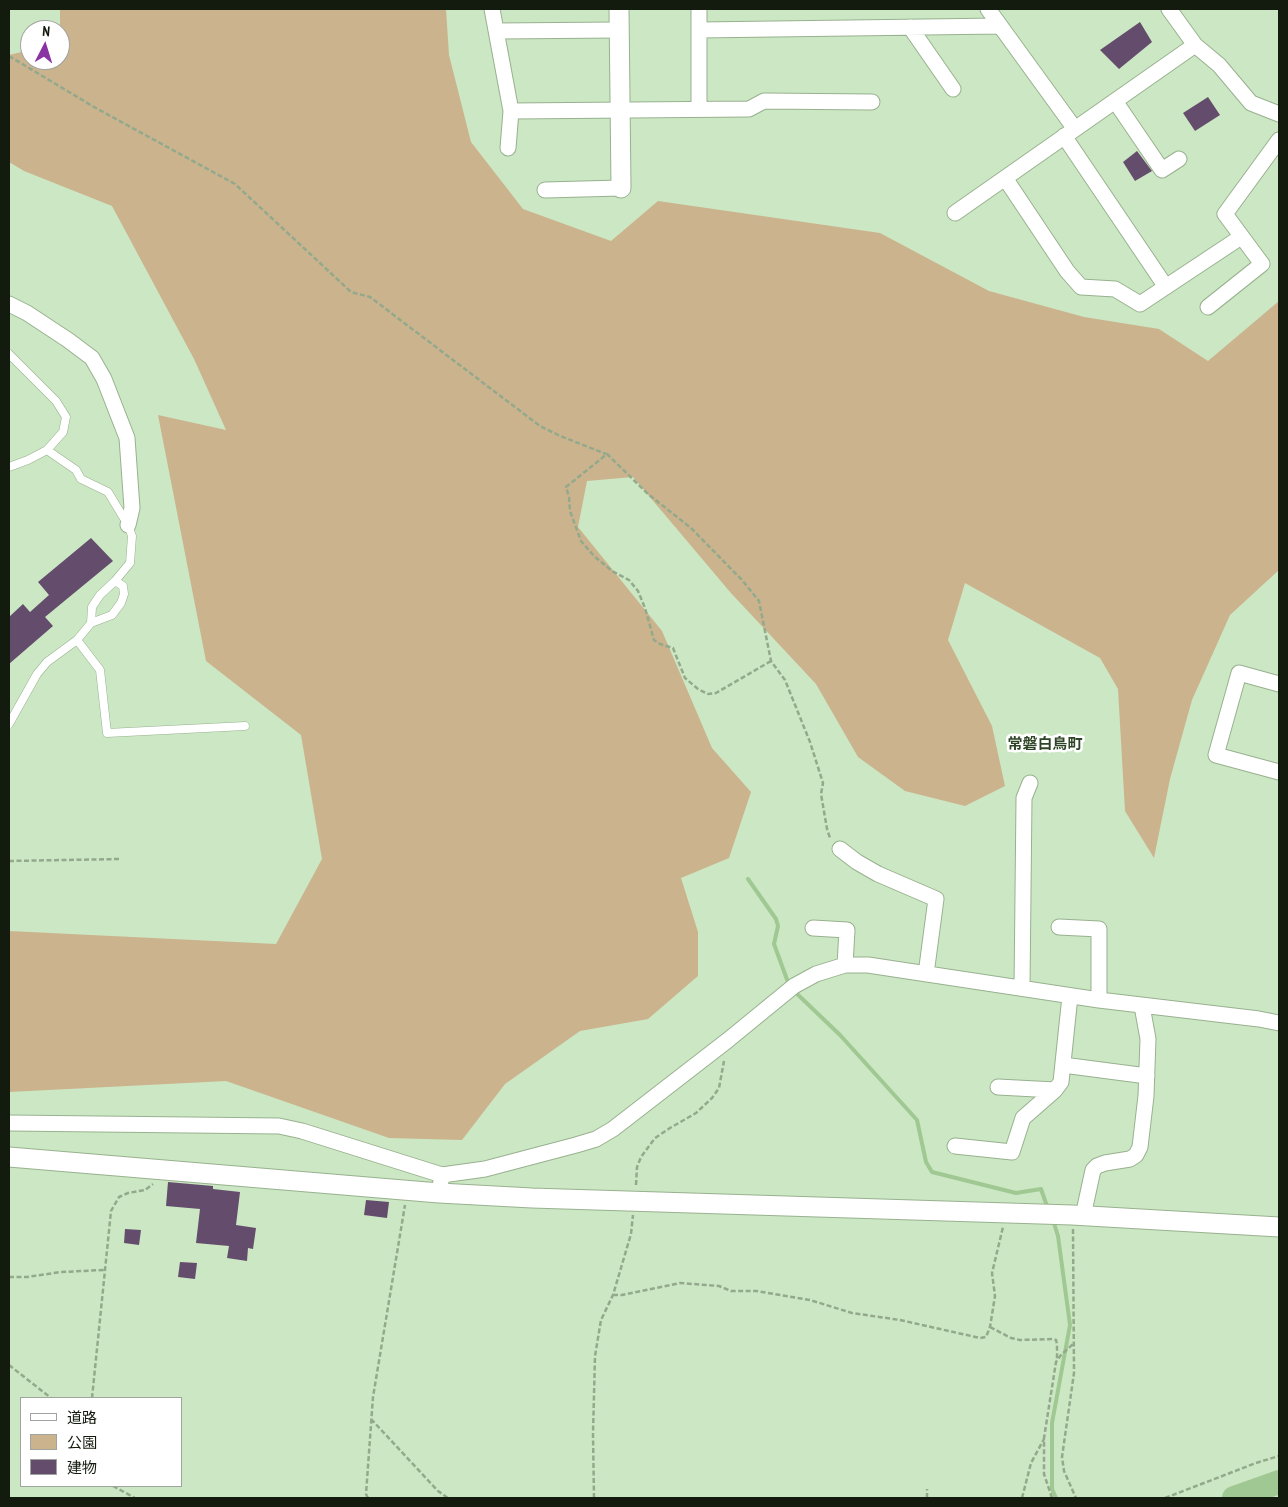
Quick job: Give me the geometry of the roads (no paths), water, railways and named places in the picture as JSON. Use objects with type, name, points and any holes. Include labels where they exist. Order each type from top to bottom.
[{"type":"street","points":[[492,9],[511,112],[508,148]]},
{"type":"street","points":[[545,190],[621,188],[619,9]]},
{"type":"street","points":[[699,9],[699,109]]},
{"type":"street","points":[[988,9],[1070,133],[1166,287]]},
{"type":"street","points":[[1169,9],[1195,45],[1219,65],[1251,103],[1279,114]]},
{"type":"street","points":[[699,30],[1000,26]]},
{"type":"street","points":[[910,27],[953,89]]},
{"type":"street","points":[[496,31],[619,30]]},
{"type":"street","points":[[955,213],[1195,45]]},
{"type":"street","points":[[511,112],[749,109],[764,101],[872,102]]},
{"type":"street","points":[[1115,101],[1162,170],[1179,159]]},
{"type":"street","points":[[1208,306],[1262,264],[1225,214],[1279,140]]},
{"type":"street","points":[[1005,178],[1068,272],[1081,287],[1116,289],[1140,304],[1241,237]]},
{"type":"street","points":[[9,304],[68,340],[92,358],[104,378],[127,438],[132,508],[128,525]]},
{"type":"street","points":[[1279,684],[1239,672],[1216,755],[1279,772]]},
{"type":"street","points":[[1022,988],[1024,798],[1030,783]]},
{"type":"street","points":[[840,849],[857,862],[878,874],[936,899],[926,974]]},
{"type":"street","points":[[1059,927],[1099,929],[1099,1000]]},
{"type":"street","points":[[813,928],[847,930],[845,965]]},
{"type":"street","points":[[9,1157],[407,1190],[441,1184],[596,1139],[613,1129],[728,1040],[791,988],[816,974],[845,965],[868,965],[1070,996],[1279,1023]]},
{"type":"street","points":[[955,1146],[1012,1152],[1023,1118],[1055,1090],[1061,1082],[1070,996]]},
{"type":"street","points":[[1064,1215],[1097,1166],[1130,1159],[1140,1147],[1147,1076],[1148,1039],[1142,1006]]},
{"type":"street","points":[[1064,1065],[1147,1076]]},
{"type":"street","points":[[998,1087],[1055,1090]]},
{"type":"street","points":[[9,1123],[279,1126],[302,1131],[441,1184],[532,1198],[1064,1215],[1279,1227]]},
{"type":"lane","points":[[9,354],[56,401],[66,417],[63,432],[48,450],[9,467]]},
{"type":"lane","points":[[48,450],[76,470],[81,479],[108,492],[128,525],[132,536],[130,563],[100,595],[92,607],[91,623]]},
{"type":"lane","points":[[9,724],[37,674],[47,662],[77,640],[91,623],[112,615],[121,603],[124,594],[123,586],[115,581]]},
{"type":"lane","points":[[77,640],[100,670],[107,733],[245,726]]},
{"type":"lane","points":[[9,705],[16,712]]},
{"type":"waterway","points":[[748,879],[776,919],[778,926],[774,944],[789,985]]},
{"type":"waterway","points":[[793,990],[840,1035],[917,1120],[926,1162],[932,1172],[1016,1193],[1041,1189],[1048,1209]]},
{"type":"waterway","points":[[1053,1220],[1058,1236],[1070,1325],[1052,1423],[1052,1489],[1056,1498]]},
{"type":"waterway","points":[[1234,1498],[1279,1482]]},
{"type":"district","name":"常磐白鳥町","points":[[1045,745]]}]
